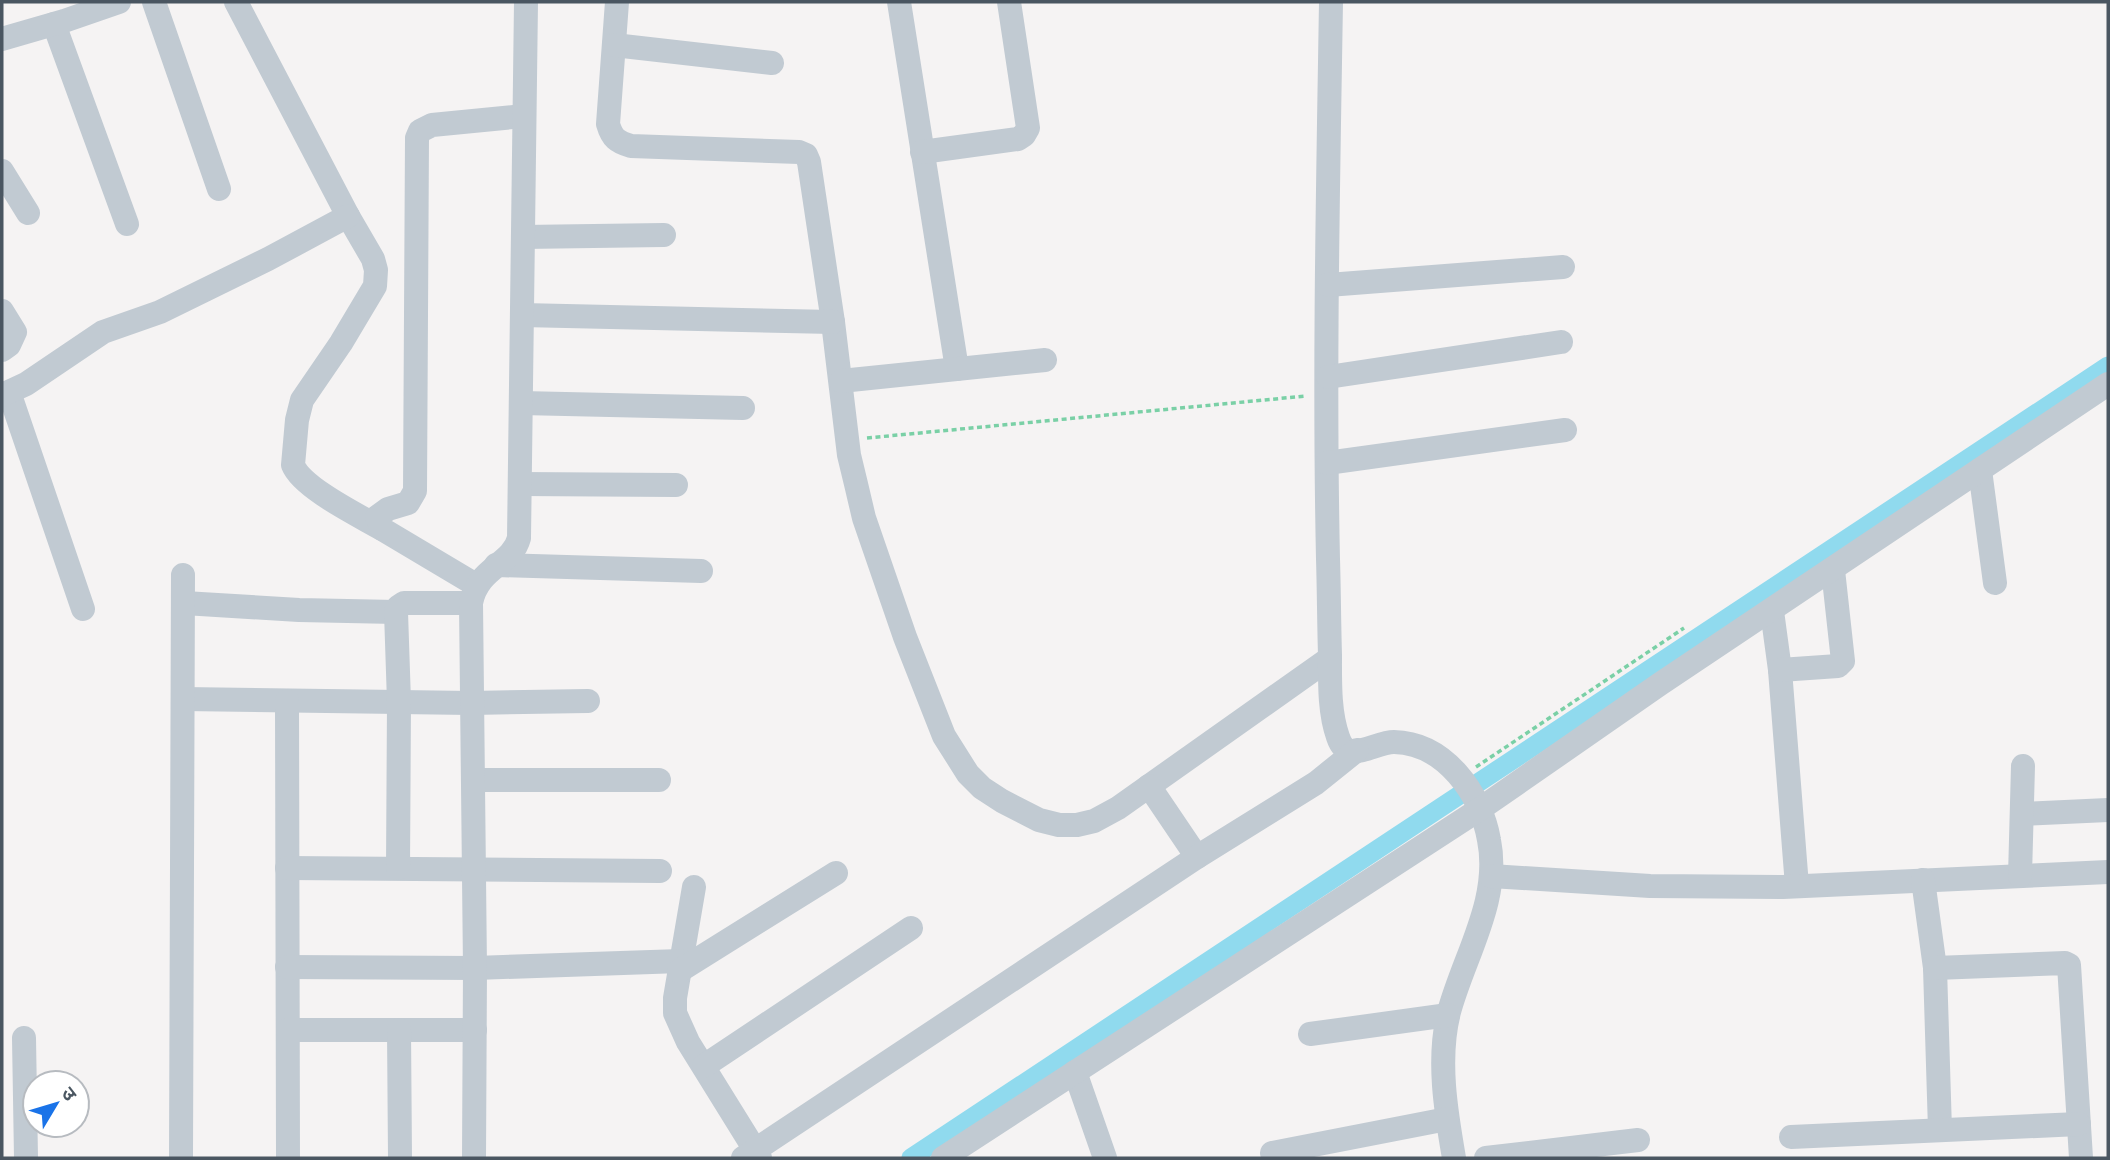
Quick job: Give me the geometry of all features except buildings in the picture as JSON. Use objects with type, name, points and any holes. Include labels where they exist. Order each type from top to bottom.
[{"type":"street","points":[[2,39],[119,2]]},
{"type":"street","points":[[154,2],[219,189]]},
{"type":"street","points":[[236,2],[373,259],[377,278],[375,286],[341,343],[302,400],[297,420],[293,465],[307,484],[382,529],[473,594]]},
{"type":"street","points":[[474,1158],[474,780],[471,703],[473,594],[496,565],[517,546],[526,2]]},
{"type":"street","points":[[617,2],[608,124],[611,136],[631,146],[799,152],[806,156],[812,172],[848,439],[864,517],[905,637],[940,726],[968,774],[982,788],[1039,820],[1059,825],[1094,821],[1118,808],[1330,658]]},
{"type":"street","points":[[899,2],[957,369]]},
{"type":"street","points":[[922,152],[1018,139],[1024,135],[1028,128],[1009,2]]},
{"type":"street","points":[[1331,2],[1327,463],[1330,658],[1334,724],[1339,741],[1350,751],[1392,742],[1415,744],[1446,762],[1470,793],[1490,842],[1491,876],[1486,908],[1448,1015],[1444,1046],[1447,1119],[1454,1158]]},
{"type":"street","points":[[54,24],[127,224]]},
{"type":"street","points":[[614,45],[772,63]]},
{"type":"street","points":[[382,529],[377,517],[388,509],[408,503],[415,491],[417,138],[420,131],[432,125],[524,116]]},
{"type":"street","points":[[2,171],[28,213]]},
{"type":"street","points":[[83,609],[5,393],[26,384],[97,336],[160,312],[348,216]]},
{"type":"street","points":[[523,237],[664,235]]},
{"type":"street","points":[[1328,285],[1563,267]]},
{"type":"street","points":[[2,311],[15,332],[9,345],[2,349]]},
{"type":"street","points":[[522,315],[833,321]]},
{"type":"street","points":[[1328,385],[1561,342]]},
{"type":"street","points":[[841,381],[1045,360]]},
{"type":"street","points":[[943,1158],[1075,1072],[1470,793],[1660,684],[2108,384]]},
{"type":"street","points":[[521,403],[743,408]]},
{"type":"street","points":[[1327,463],[1565,430]]},
{"type":"street","points":[[1980,470],[1995,583]]},
{"type":"street","points":[[520,484],[676,485]]},
{"type":"street","points":[[496,565],[701,571]]},
{"type":"street","points":[[1780,670],[1838,666],[1843,661],[1833,570]]},
{"type":"street","points":[[181,1158],[183,575]]},
{"type":"street","points":[[398,868],[399,702],[396,612],[404,603],[473,594]]},
{"type":"street","points":[[184,603],[299,610],[396,612]]},
{"type":"street","points":[[1772,611],[1780,670],[1797,886]]},
{"type":"street","points":[[183,699],[471,703],[588,701]]},
{"type":"street","points":[[287,701],[288,1158]]},
{"type":"street","points":[[694,887],[675,998],[675,1013],[688,1042],[753,1156],[1198,857],[1316,783],[1357,750]]},
{"type":"street","points":[[2020,876],[2023,766]]},
{"type":"street","points":[[474,780],[659,780]]},
{"type":"street","points":[[1149,786],[1198,857]]},
{"type":"street","points":[[2022,814],[2108,810]]},
{"type":"street","points":[[287,868],[660,871]]},
{"type":"street","points":[[1491,876],[1650,886],[1797,886],[2108,872]]},
{"type":"street","points":[[287,967],[680,966],[836,873]]},
{"type":"street","points":[[1923,880],[1935,968],[1940,1130]]},
{"type":"street","points":[[704,1066],[911,928]]},
{"type":"street","points":[[1935,968],[2068,963],[2071,968],[2081,1158]]},
{"type":"street","points":[[1310,1034],[1448,1015]]},
{"type":"street","points":[[288,1030],[475,1030]]},
{"type":"street","points":[[399,1030],[400,1158]]},
{"type":"street","points":[[24,1038],[26,1158]]},
{"type":"street","points":[[1075,1072],[1105,1158]]},
{"type":"street","points":[[1272,1153],[1447,1119]]},
{"type":"street","points":[[1791,1137],[2079,1124]]},
{"type":"street","points":[[1486,1158],[1638,1140]]},
{"type":"path","points":[[848,439],[1328,385]]},
{"type":"path","points":[[1470,793],[1684,628]]},
{"type":"waterway","points":[[911,1158],[2108,366]]}]
